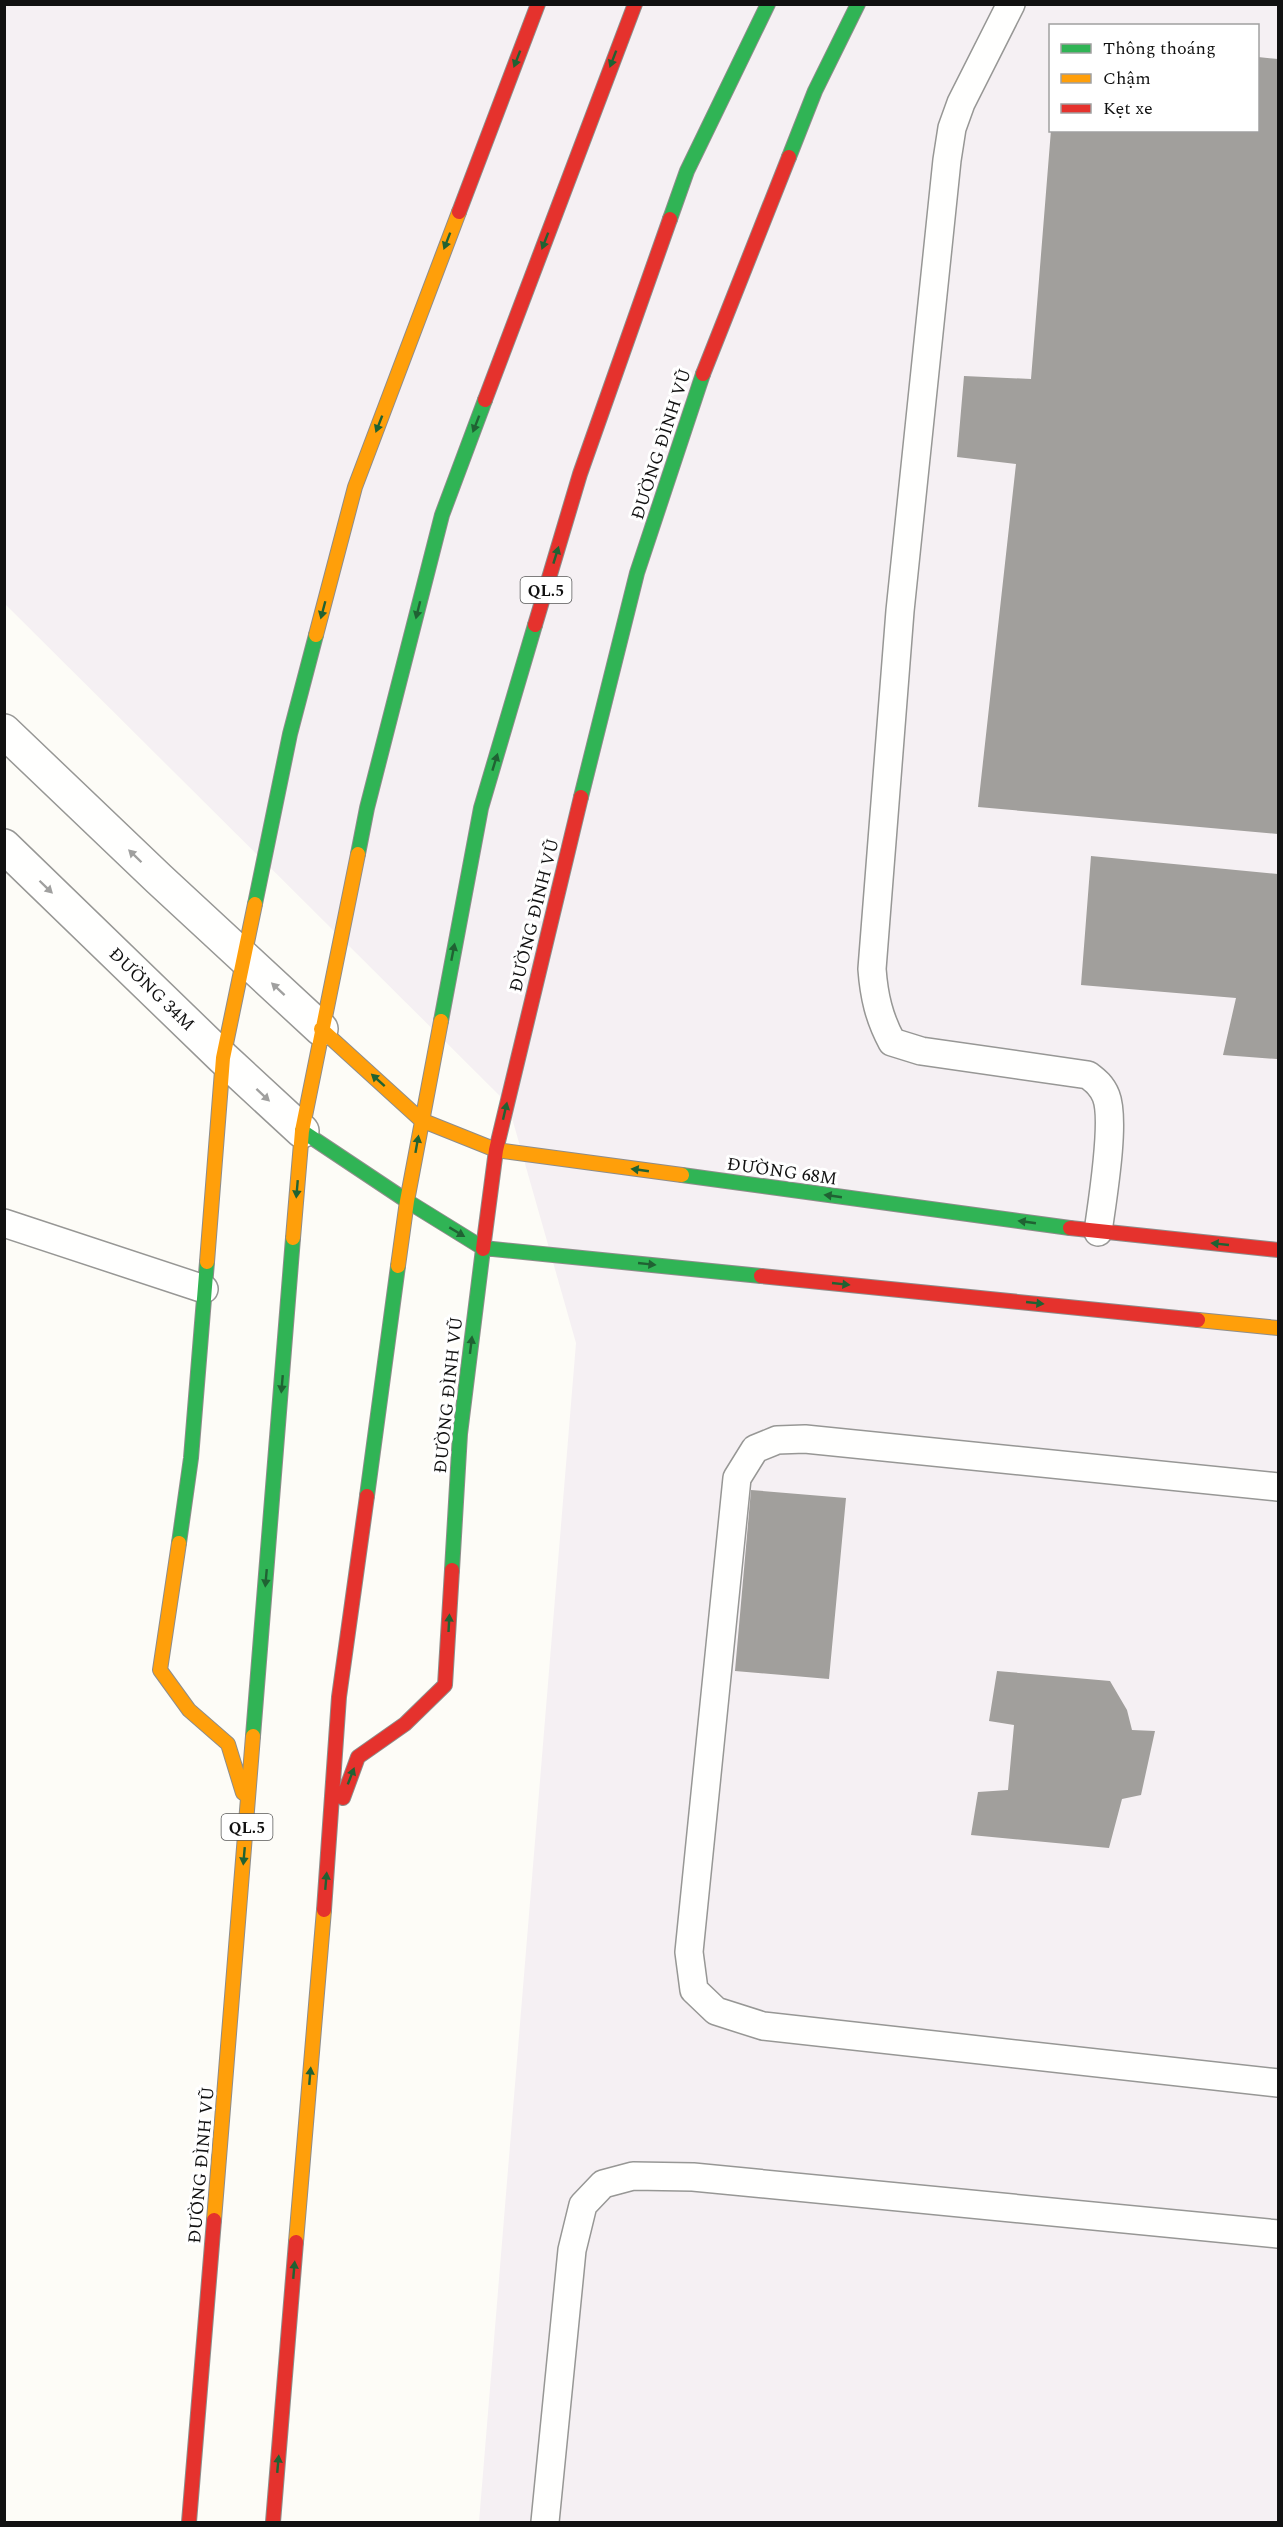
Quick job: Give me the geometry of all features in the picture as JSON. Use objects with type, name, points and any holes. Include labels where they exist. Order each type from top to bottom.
[{"type":"main road","name":"ĐƯỜNG ĐÌNH VŨ","points":[[248,1810],[228,1744],[189,1710],[160,1670],[191,1458],[223,1058],[290,734],[355,487],[538,4]]},
{"type":"main road","name":"ĐƯỜNG ĐÌNH VŨ","points":[[189,2523],[302,1131],[367,808],[442,515],[635,4]]},
{"type":"main road","name":"ĐƯỜNG ĐÌNH VŨ","points":[[273,2523],[339,1697],[407,1201],[481,808],[580,474],[687,171],[768,4]]},
{"type":"main road","name":"ĐƯỜNG ĐÌNH VŨ","points":[[330,1830],[358,1757],[405,1724],[445,1685],[460,1434],[496,1150],[637,573],[705,368],[815,91],[858,4]]},
{"type":"main road","name":"ĐƯỜNG 68M","points":[[321,1029],[421,1120],[496,1150],[1098,1232],[1278,1250]]},
{"type":"main road","points":[[302,1131],[483,1248],[1278,1328]]},
{"type":"street","points":[[4,731],[321,1029]]},
{"type":"street","name":"ĐƯỜNG 34M","points":[[4,846],[223,1058],[302,1131]]},
{"type":"lane","points":[[1011,4],[961,103],[952,128],[947,160],[900,611],[872,969],[874,996],[881,1022],[892,1042],[921,1052],[1088,1075],[1100,1084],[1107,1098],[1110,1125],[1098,1232]]},
{"type":"lane","points":[[4,1223],[204,1289]]},
{"type":"lane","points":[[1278,1487],[805,1439],[777,1440],[755,1449],[737,1478],[689,1952],[694,1990],[716,2011],[763,2026],[1278,2083]]},
{"type":"lane","points":[[545,2523],[572,2250],[583,2205],[603,2184],[633,2176],[693,2176],[1278,2234]]},
{"type":"shaded area","points":[[4,5],[1278,5],[1278,2522],[479,2522],[576,1343],[508,1104],[5,604]]},
{"type":"building","points":[[1259,57],[1278,59],[1278,834],[978,807],[1016,464],[957,457],[964,376],[1031,379],[1051,132],[1259,132]]},
{"type":"building","points":[[1091,856],[1278,874],[1277,1059],[1223,1055],[1236,998],[1081,985]]},
{"type":"building","points":[[751,1490],[846,1498],[829,1679],[735,1671]]},
{"type":"building","points":[[997,1671],[1110,1681],[1127,1710],[1132,1730],[1155,1731],[1141,1795],[1122,1799],[1109,1848],[971,1835],[978,1792],[1008,1790],[1014,1725],[989,1721]]},
{"type":"traffic: fast","points":[[670,219],[687,171],[768,4]]},
{"type":"traffic: fast","points":[[789,157],[815,91],[858,4]]},
{"type":"traffic: fast","points":[[581,797],[637,573],[703,374]]},
{"type":"traffic: fast","points":[[358,854],[367,808],[442,515],[485,400]]},
{"type":"traffic: fast","points":[[441,1021],[481,808],[535,625]]},
{"type":"traffic: fast","points":[[255,904],[290,734],[316,635]]},
{"type":"traffic: fast","points":[[302,1131],[483,1248],[761,1276]]},
{"type":"traffic: fast","points":[[682,1175],[1070,1228]]},
{"type":"traffic: fast","points":[[253,1736],[293,1238]]},
{"type":"traffic: fast","points":[[452,1570],[460,1434],[483,1249]]},
{"type":"traffic: fast","points":[[179,1543],[191,1458],[207,1262]]},
{"type":"traffic: fast","points":[[367,1496],[398,1266]]},
{"type":"traffic: slow","points":[[316,635],[355,487],[459,212]]},
{"type":"traffic: slow","points":[[293,1238],[302,1131],[358,854]]},
{"type":"traffic: slow","points":[[207,1262],[223,1058],[255,904]]},
{"type":"traffic: slow","points":[[398,1266],[407,1201],[441,1021]]},
{"type":"traffic: slow","points":[[321,1029],[421,1120],[496,1150],[682,1175]]},
{"type":"traffic: slow","points":[[1198,1320],[1278,1328]]},
{"type":"traffic: slow","points":[[179,1543],[160,1670],[189,1710],[228,1744],[243,1793]]},
{"type":"traffic: slow","points":[[214,2220],[253,1736]]},
{"type":"traffic: slow","points":[[296,2242],[324,1910]]},
{"type":"traffic: jam","points":[[459,212],[538,4]]},
{"type":"traffic: jam","points":[[485,400],[635,4]]},
{"type":"traffic: jam","points":[[703,374],[789,157]]},
{"type":"traffic: jam","points":[[535,625],[580,474],[670,219]]},
{"type":"traffic: jam","points":[[483,1249],[496,1150],[581,797]]},
{"type":"traffic: jam","points":[[1070,1228],[1278,1250]]},
{"type":"traffic: jam","points":[[761,1276],[1198,1320]]},
{"type":"traffic: jam","points":[[324,1910],[339,1697],[367,1496]]},
{"type":"traffic: jam","points":[[343,1798],[358,1757],[405,1724],[445,1685],[452,1570]]},
{"type":"traffic: jam","points":[[189,2522],[214,2220]]},
{"type":"traffic: jam","points":[[273,2522],[296,2242]]}]
